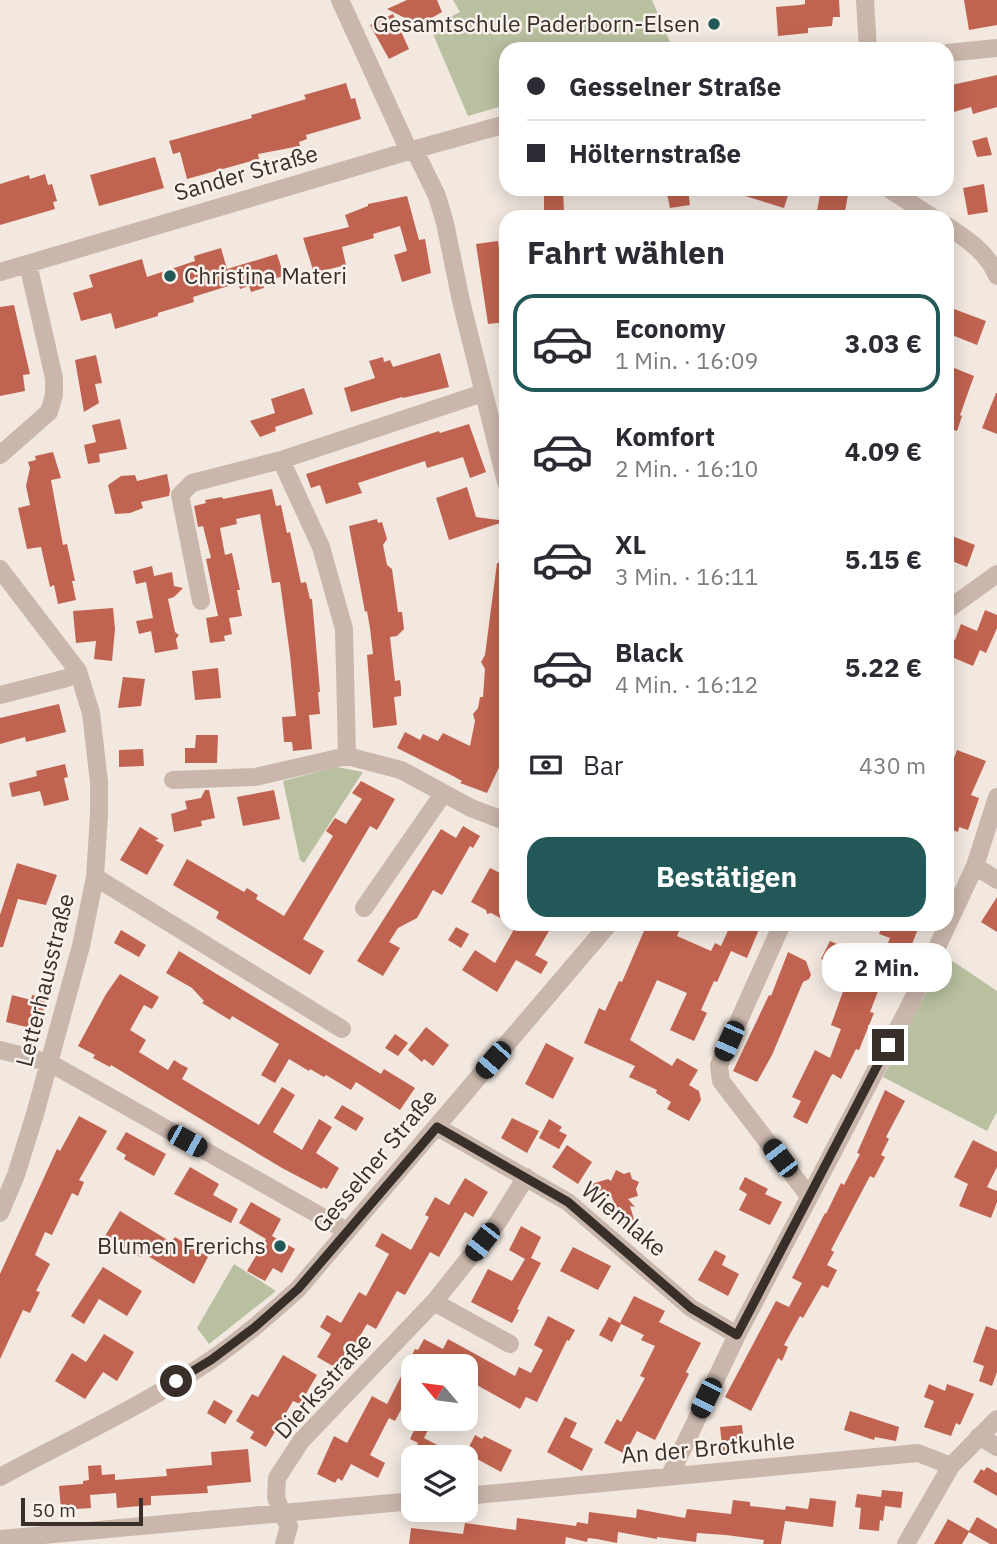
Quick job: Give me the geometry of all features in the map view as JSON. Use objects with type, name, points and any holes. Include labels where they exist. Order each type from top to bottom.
[{"type":"street","points":[[340,0],[437,196],[483,393],[497,412]]},
{"type":"street","points":[[865,0],[868,42]]},
{"type":"street","points":[[954,52],[997,48]]},
{"type":"street","name":"Sander Straße","points":[[0,272],[499,126]]},
{"type":"street","points":[[900,196],[921,210]]},
{"type":"street","points":[[954,231],[973,243],[997,276]]},
{"type":"street","points":[[0,455],[49,412],[54,395],[54,378],[29,264]]},
{"type":"street","points":[[201,601],[180,495],[192,483],[281,460],[483,393]]},
{"type":"street","points":[[281,460],[321,547],[344,629],[347,756]]},
{"type":"street","points":[[0,569],[78,671],[67,678],[0,695]]},
{"type":"street","points":[[954,605],[997,574]]},
{"type":"street","name":"Letterhausstraße","points":[[0,1213],[16,1175],[50,1063],[82,946],[95,877],[99,782],[91,713],[78,671]]},
{"type":"street","points":[[173,780],[255,777],[347,756],[401,771],[443,794],[499,819]]},
{"type":"street","points":[[364,908],[443,794]]},
{"type":"street","points":[[954,911],[975,866],[997,797]]},
{"type":"street","points":[[975,866],[997,880]]},
{"type":"street","name":"Letterhausstraße","points":[[95,877],[342,1029]]},
{"type":"street","name":"Gesselner Straße","points":[[0,1477],[160,1391],[211,1360],[255,1327],[298,1289],[603,931]]},
{"type":"street","points":[[779,931],[719,1065],[721,1081],[809,1196]]},
{"type":"street","points":[[670,1475],[737,1335],[910,1004],[944,931]]},
{"type":"street","points":[[0,1051],[50,1063],[347,1231]]},
{"type":"street","name":"Wiemlake","points":[[437,1127],[568,1202],[691,1308],[737,1335]]},
{"type":"street","name":"Dierksstraße","points":[[284,1544],[289,1526],[276,1497],[277,1478],[301,1441],[434,1302],[498,1222],[526,1177]]},
{"type":"street","points":[[434,1302],[510,1344]]},
{"type":"street","points":[[906,1544],[951,1466],[997,1419]]},
{"type":"street","points":[[979,1436],[997,1447]]},
{"type":"street","name":"An der Brotkuhle","points":[[478,1495],[918,1453],[951,1466]]},
{"type":"street","points":[[0,1539],[401,1502]]},
{"type":"green space","points":[[453,0],[652,0],[670,42],[499,42],[499,107],[468,116],[430,27],[460,12]]},
{"type":"green space","points":[[337,767],[363,772],[304,863],[300,860],[283,781]]},
{"type":"green space","points":[[945,956],[997,991],[997,1112],[987,1131],[883,1077]]},
{"type":"green space","points":[[234,1264],[276,1291],[209,1344],[197,1328]]},
{"type":"building","points":[[407,0],[437,0],[442,12],[419,25],[387,9]]},
{"type":"building","points":[[805,0],[839,0],[840,17],[833,17],[832,26],[808,28],[808,33],[778,36],[776,7],[805,4]]},
{"type":"building","points":[[964,0],[997,0],[997,25],[969,30]]},
{"type":"building","points":[[393,14],[409,49],[389,59],[370,25]]},
{"type":"building","points":[[997,75],[997,107],[973,114],[971,107],[954,112],[954,84]]},
{"type":"building","points":[[346,83],[351,99],[355,98],[361,119],[306,135],[307,139],[299,142],[300,146],[258,154],[259,159],[187,179],[180,152],[173,154],[169,141],[252,118],[251,115],[306,99],[304,95]]},
{"type":"building","points":[[987,137],[992,155],[977,157],[972,141]]},
{"type":"building","points":[[155,157],[164,188],[99,206],[90,175]]},
{"type":"building","points":[[45,174],[48,185],[52,184],[57,201],[53,202],[55,209],[0,225],[0,184],[29,175],[30,179]]},
{"type":"building","points":[[984,184],[988,212],[968,215],[963,188]]},
{"type":"building","points":[[407,196],[419,240],[425,239],[431,273],[402,282],[394,255],[407,251],[400,226],[373,234],[374,238],[342,247],[346,265],[314,273],[303,238],[349,227],[345,215],[368,204]]},
{"type":"building","points":[[544,196],[563,196],[564,210],[544,210]]},
{"type":"building","points":[[667,196],[689,196],[690,205],[670,208]]},
{"type":"building","points":[[745,196],[788,196],[784,208]]},
{"type":"building","points":[[820,196],[848,196],[845,210],[817,210]]},
{"type":"building","points":[[498,241],[499,323],[488,324],[476,244]]},
{"type":"building","points":[[221,248],[227,269],[277,254],[284,276],[262,282],[264,288],[251,292],[249,286],[240,289],[238,283],[193,297],[194,302],[115,329],[111,313],[81,321],[73,293],[93,287],[89,275],[142,259],[147,277],[195,261],[194,256]]},
{"type":"building","points":[[14,305],[30,374],[23,375],[25,391],[0,396],[0,307]]},
{"type":"building","points":[[954,309],[986,321],[977,345],[954,336]]},
{"type":"building","points":[[440,353],[449,387],[351,412],[344,388],[375,378],[369,361],[383,357],[384,362],[390,360],[393,367]]},
{"type":"building","points":[[96,355],[102,383],[95,384],[99,403],[84,412],[75,360]]},
{"type":"building","points":[[954,368],[974,376],[957,431],[954,430]]},
{"type":"building","points":[[304,388],[313,414],[275,427],[276,431],[260,437],[250,421],[275,413],[271,399]]},
{"type":"building","points":[[997,393],[997,434],[982,428]]},
{"type":"building","points":[[120,419],[127,449],[99,454],[100,462],[88,464],[84,445],[96,442],[92,425]]},
{"type":"building","points":[[469,424],[486,472],[470,478],[463,457],[427,468],[425,461],[358,483],[362,493],[326,504],[320,485],[311,488],[306,474],[439,431],[440,433]]},
{"type":"building","points":[[53,452],[61,478],[51,480],[63,545],[67,544],[75,581],[72,581],[76,600],[58,604],[54,585],[50,587],[41,547],[27,549],[18,508],[30,505],[26,486],[30,468],[28,462],[36,460],[35,456]]},
{"type":"building","points":[[167,474],[169,496],[141,502],[143,508],[130,513],[115,514],[108,485],[121,476],[135,475],[137,481]]},
{"type":"building","points":[[467,487],[476,517],[499,520],[499,523],[449,540],[436,498]]},
{"type":"building","points":[[272,489],[276,506],[281,505],[287,533],[290,532],[301,583],[306,582],[312,599],[320,714],[309,715],[312,749],[293,751],[292,742],[284,742],[282,717],[296,716],[290,655],[280,582],[272,583],[260,514],[236,519],[237,524],[220,528],[225,555],[232,553],[240,590],[237,590],[242,616],[229,618],[232,634],[224,636],[225,641],[210,643],[206,618],[218,616],[206,559],[211,558],[203,526],[198,527],[194,506],[206,503],[205,500]]},
{"type":"building","points":[[377,519],[378,523],[382,522],[387,539],[383,545],[387,565],[392,569],[398,612],[402,612],[404,629],[397,636],[390,637],[395,681],[400,680],[401,688],[401,696],[394,697],[397,725],[373,728],[367,655],[373,654],[370,628],[349,526]]},
{"type":"building","points":[[954,537],[975,545],[967,567],[954,562]]},
{"type":"building","points":[[499,563],[499,767],[487,793],[460,783],[462,781],[397,748],[405,732],[420,740],[423,734],[438,741],[443,733],[470,746],[475,721],[473,714],[478,708],[480,697],[483,697],[485,669],[481,662],[485,655]]},
{"type":"building","points":[[152,566],[154,576],[172,572],[174,586],[183,588],[168,599],[175,632],[179,635],[176,639],[178,649],[155,653],[151,631],[139,634],[136,621],[153,618],[146,582],[136,584],[133,571]]},
{"type":"building","points":[[113,608],[115,629],[112,661],[94,659],[96,641],[76,643],[73,611]]},
{"type":"building","points":[[985,610],[997,615],[997,628],[986,653],[980,650],[973,666],[954,658],[954,640],[961,624],[977,631]]},
{"type":"building","points":[[218,668],[221,698],[195,700],[192,671]]},
{"type":"building","points":[[123,677],[145,679],[141,706],[118,708]]},
{"type":"building","points":[[59,704],[66,732],[26,742],[25,737],[0,744],[0,718]]},
{"type":"building","points":[[196,735],[218,735],[217,763],[185,763],[185,748],[195,748]]},
{"type":"building","points":[[143,749],[144,766],[119,767],[119,750]]},
{"type":"building","points":[[957,750],[986,761],[971,795],[979,798],[968,830],[959,827],[958,832],[954,831],[954,758]]},
{"type":"building","points":[[65,764],[68,777],[64,778],[69,800],[44,806],[40,791],[12,797],[9,783],[37,776],[36,771]]},
{"type":"building","points":[[361,781],[395,799],[377,830],[370,826],[303,939],[324,951],[310,975],[216,918],[219,912],[173,885],[187,859],[244,892],[247,888],[258,895],[256,899],[284,916],[333,836],[326,831],[335,818],[346,824],[362,799],[352,793]]},
{"type":"building","points":[[205,790],[209,790],[215,818],[201,821],[202,826],[174,832],[171,814],[187,809],[185,801],[201,798]]},
{"type":"building","points":[[274,790],[280,819],[243,826],[237,797]]},
{"type":"building","points":[[463,826],[480,836],[473,848],[470,846],[442,895],[433,890],[417,918],[398,928],[389,942],[400,948],[383,976],[357,961],[441,829],[456,838]]},
{"type":"building","points":[[140,827],[164,845],[147,875],[120,860]]},
{"type":"building","points":[[17,863],[57,875],[46,905],[18,899],[3,947],[0,947],[0,915]]},
{"type":"building","points":[[490,868],[499,872],[499,917],[487,914],[486,910],[471,902]]},
{"type":"building","points":[[997,897],[997,932],[981,922]]},
{"type":"building","points":[[456,927],[469,934],[461,948],[448,940]]},
{"type":"building","points":[[121,930],[146,945],[139,957],[114,943]]},
{"type":"building","points":[[513,931],[549,931],[535,955],[548,962],[541,974],[516,960],[497,992],[462,970],[475,950],[495,963]]},
{"type":"building","points":[[644,931],[679,931],[677,936],[711,951],[715,943],[721,946],[728,931],[758,931],[747,958],[731,951],[701,1010],[707,1013],[694,1041],[670,1030],[687,993],[657,980],[630,1040],[672,1066],[677,1058],[698,1070],[689,1085],[699,1091],[701,1100],[689,1121],[667,1109],[671,1102],[656,1093],[657,1090],[629,1077],[635,1066],[584,1043],[599,1008],[605,1011],[619,981],[622,982]]},
{"type":"building","points":[[880,931],[917,931],[904,964],[883,956],[890,938],[879,934]]},
{"type":"building","points":[[830,941],[888,966],[870,1012],[874,1013],[859,1050],[856,1049],[841,1079],[833,1074],[831,1076],[807,1124],[793,1117],[801,1101],[792,1097],[815,1050],[830,1058],[841,1029],[831,1025],[850,972],[821,959]]},
{"type":"building","points":[[179,951],[381,1074],[384,1069],[415,1088],[400,1110],[356,1082],[351,1090],[326,1075],[324,1077],[310,1069],[309,1071],[289,1059],[275,1083],[261,1075],[279,1044],[232,1016],[230,1020],[202,1003],[204,1001],[192,988],[166,973]]},
{"type":"building","points":[[788,952],[806,961],[811,975],[803,982],[772,1055],[757,1082],[733,1071],[769,995],[771,996]]},
{"type":"building","points":[[120,974],[159,997],[152,1009],[144,1005],[130,1030],[146,1040],[139,1052],[168,1070],[174,1060],[188,1068],[182,1079],[259,1125],[282,1087],[295,1095],[273,1132],[302,1150],[319,1119],[332,1127],[316,1153],[339,1168],[327,1189],[322,1189],[282,1168],[111,1065],[110,1067],[93,1058],[95,1055],[78,1046]]},
{"type":"building","points":[[12,995],[31,1000],[32,995],[46,998],[39,1030],[6,1022]]},
{"type":"building","points":[[426,1027],[449,1045],[433,1066],[424,1059],[422,1062],[408,1050]]},
{"type":"building","points":[[395,1034],[408,1043],[398,1056],[385,1048]]},
{"type":"building","points":[[546,1043],[574,1058],[553,1099],[525,1084]]},
{"type":"building","points":[[885,1090],[905,1101],[886,1137],[889,1139],[881,1155],[885,1157],[874,1178],[870,1176],[831,1250],[834,1252],[827,1265],[837,1270],[828,1288],[822,1285],[803,1318],[800,1316],[784,1345],[788,1347],[782,1361],[778,1358],[751,1411],[725,1397],[776,1301],[789,1307],[802,1283],[792,1278],[841,1183],[844,1185],[860,1154],[857,1153]]},
{"type":"building","points":[[342,1105],[364,1118],[356,1131],[334,1118]]},
{"type":"building","points":[[79,1116],[107,1131],[79,1180],[84,1182],[78,1196],[72,1193],[52,1235],[45,1232],[35,1255],[50,1264],[36,1291],[40,1292],[30,1313],[23,1310],[0,1359],[0,1274],[57,1149],[60,1151]]},
{"type":"building","points":[[512,1118],[539,1131],[527,1153],[501,1138]]},
{"type":"building","points":[[549,1119],[562,1127],[559,1131],[567,1135],[559,1149],[539,1138]]},
{"type":"building","points":[[126,1132],[166,1154],[154,1176],[124,1159],[126,1155],[116,1149]]},
{"type":"building","points":[[973,1140],[997,1152],[997,1167],[987,1187],[997,1191],[997,1202],[991,1218],[959,1206],[968,1184],[954,1177]]},
{"type":"building","points":[[567,1145],[592,1162],[578,1184],[552,1167]]},
{"type":"building","points":[[190,1167],[219,1184],[213,1195],[238,1209],[231,1223],[174,1194]]},
{"type":"building","points":[[616,1170],[624,1174],[630,1172],[632,1179],[639,1182],[636,1189],[638,1196],[628,1199],[635,1207],[630,1206],[636,1226],[623,1230],[612,1197],[588,1185],[608,1179],[611,1181]]},
{"type":"building","points":[[745,1177],[768,1189],[765,1194],[782,1202],[770,1225],[739,1210],[747,1194],[739,1189]]},
{"type":"building","points":[[465,1178],[488,1192],[473,1217],[465,1212],[439,1257],[430,1252],[405,1295],[397,1291],[376,1329],[367,1324],[340,1370],[317,1357],[331,1334],[320,1327],[327,1315],[341,1323],[359,1292],[366,1296],[389,1254],[375,1246],[382,1233],[411,1250],[429,1217],[425,1215],[435,1197],[449,1205]]},
{"type":"building","points":[[251,1202],[281,1219],[272,1236],[295,1249],[282,1273],[273,1268],[265,1281],[247,1271],[266,1239],[239,1223]]},
{"type":"building","points":[[120,1211],[171,1242],[175,1237],[208,1257],[194,1284],[143,1253],[140,1257],[105,1236]]},
{"type":"building","points":[[521,1226],[541,1237],[531,1258],[541,1263],[512,1323],[471,1302],[488,1269],[512,1281],[525,1259],[509,1250]]},
{"type":"building","points":[[573,1247],[611,1266],[598,1290],[560,1271]]},
{"type":"building","points":[[715,1250],[726,1256],[722,1265],[739,1274],[728,1296],[698,1280]]},
{"type":"building","points":[[103,1267],[142,1291],[127,1316],[99,1299],[84,1324],[71,1316]]},
{"type":"building","points":[[634,1296],[665,1311],[659,1322],[701,1343],[686,1372],[689,1374],[655,1440],[637,1431],[625,1454],[604,1443],[617,1419],[621,1422],[645,1378],[640,1376],[655,1346],[641,1340],[644,1335],[621,1324],[612,1342],[599,1335],[609,1317],[620,1323]]},
{"type":"building","points":[[548,1316],[575,1330],[569,1341],[567,1340],[537,1402],[526,1397],[520,1409],[478,1386],[478,1356],[515,1376],[519,1367],[531,1373],[543,1350],[534,1345]]},
{"type":"building","points":[[986,1326],[997,1330],[997,1372],[992,1386],[979,1381],[984,1366],[973,1362]]},
{"type":"building","points":[[104,1334],[134,1352],[117,1381],[103,1372],[85,1399],[55,1381],[72,1353],[86,1362]]},
{"type":"building","points":[[424,1339],[443,1349],[448,1339],[475,1354],[412,1354]]},
{"type":"building","points":[[283,1355],[317,1375],[300,1404],[293,1401],[266,1447],[250,1438],[254,1432],[236,1421],[252,1394],[258,1397]]},
{"type":"building","points":[[401,1376],[401,1410],[395,1421],[389,1418],[370,1455],[385,1463],[378,1478],[351,1464],[342,1481],[338,1478],[335,1483],[317,1474],[334,1436],[347,1443],[372,1396],[387,1404]]},
{"type":"building","points":[[929,1384],[945,1391],[947,1384],[974,1394],[960,1425],[956,1423],[951,1436],[924,1427],[934,1401],[924,1397]]},
{"type":"building","points":[[214,1400],[233,1411],[225,1424],[207,1413]]},
{"type":"building","points":[[850,1411],[899,1427],[896,1441],[875,1437],[874,1440],[844,1430]]},
{"type":"building","points":[[565,1417],[577,1423],[570,1437],[593,1449],[582,1471],[547,1452]]},
{"type":"building","points":[[742,1425],[743,1435],[733,1453],[723,1454],[720,1427]]},
{"type":"building","points":[[413,1432],[427,1432],[424,1438],[437,1445],[417,1445],[418,1443],[410,1439]]},
{"type":"building","points":[[475,1435],[482,1439],[484,1436],[512,1450],[501,1472],[478,1460],[478,1445],[470,1445]]},
{"type":"building","points":[[248,1449],[251,1482],[207,1486],[208,1493],[151,1496],[151,1505],[117,1508],[116,1493],[90,1495],[91,1508],[61,1510],[59,1486],[83,1484],[83,1481],[89,1480],[88,1466],[101,1465],[102,1475],[115,1474],[115,1480],[167,1476],[166,1469],[212,1465],[211,1452]]},
{"type":"building","points":[[987,1467],[997,1473],[997,1496],[973,1482],[981,1469],[984,1471]]},
{"type":"building","points":[[882,1490],[903,1492],[901,1508],[885,1506],[879,1531],[859,1529],[861,1508],[855,1507],[857,1494],[881,1497]]},
{"type":"building","points":[[810,1498],[836,1501],[833,1527],[785,1521],[781,1544],[763,1544],[764,1540],[726,1535],[697,1533],[696,1542],[618,1532],[617,1543],[588,1538],[587,1542],[566,1537],[565,1544],[409,1544],[411,1528],[463,1534],[465,1523],[516,1530],[517,1518],[576,1526],[577,1522],[588,1524],[589,1512],[636,1518],[637,1509],[685,1518],[687,1509],[731,1514],[733,1500],[750,1502],[750,1506],[785,1510],[786,1506],[808,1509]]},
{"type":"building","points":[[977,1517],[997,1529],[997,1544],[990,1544],[969,1532],[962,1544],[934,1544],[948,1519],[969,1531]]},
{"type":"place","name":"Gesamtschule Paderborn-Elsen","points":[[714,24]]},
{"type":"place","name":"Christina Materi","points":[[170,276]]},
{"type":"place","name":"Blumen Frerichs","points":[[280,1246]]},
{"type":"route","points":[[176,1381],[211,1360],[255,1327],[298,1289],[437,1127],[568,1202],[691,1308],[737,1335],[888,1045]]}]
